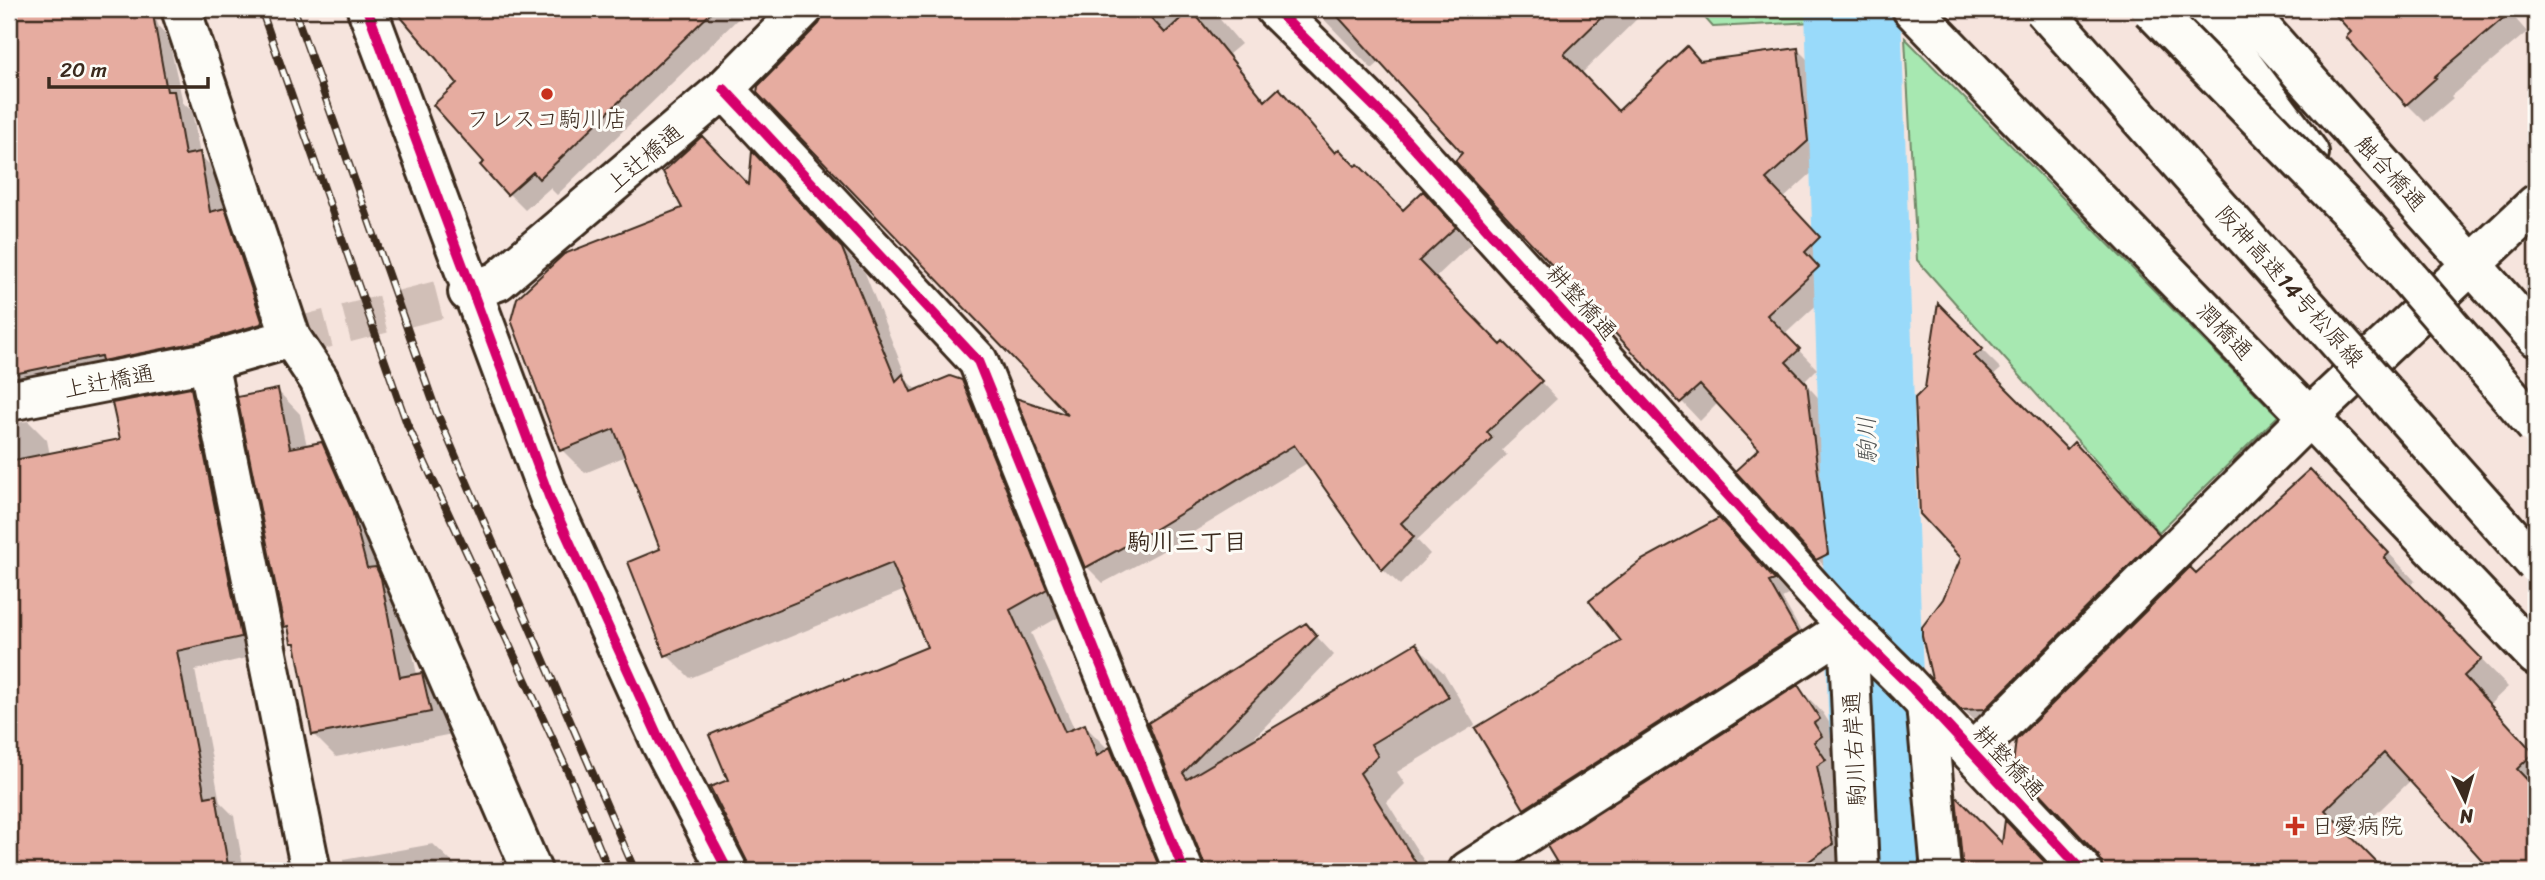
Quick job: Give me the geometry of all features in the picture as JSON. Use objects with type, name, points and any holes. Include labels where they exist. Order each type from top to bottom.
[{"type":"main road","points":[[181,9],[290,338],[319,380],[532,871]]},
{"type":"main road","points":[[368,9],[470,291],[550,499],[661,743],[728,871]]},
{"type":"main road","name":"上辻橋通","points":[[470,291],[498,281],[724,89],[803,9]]},
{"type":"main road","name":"耕整橋通","points":[[1275,9],[1393,125],[1850,628],[1916,693],[2083,871]]},
{"type":"main road","name":"潤橋通","points":[[1912,9],[2309,417],[2536,656]]},
{"type":"main road","name":"阪神高速14号松原線","points":[[2043,9],[2536,564]]},
{"type":"main road","points":[[2151,9],[2364,226],[2536,426]]},
{"type":"main road","points":[[2201,9],[2364,226]]},
{"type":"main road","name":"触合橋通","points":[[2244,9],[2536,337]]},
{"type":"main road","points":[[724,89],[978,361],[1184,871]]},
{"type":"main road","points":[[1972,753],[2309,417],[2536,204]]},
{"type":"main road","name":"上辻橋通","points":[[9,401],[208,362],[290,338]]},
{"type":"main road","points":[[208,362],[311,871]]},
{"type":"main road","points":[[1468,871],[1850,628]]},
{"type":"main road","name":"駒川右岸通","points":[[1850,628],[1859,871]]},
{"type":"main road","points":[[1916,693],[1941,871]]},
{"type":"green space","points":[[1697,9],[1812,9],[1813,22],[1713,27]]},
{"type":"green space","points":[[1905,38],[2278,416],[2159,532],[1917,260]]},
{"type":"building","points":[[9,9],[152,9],[167,91],[174,91],[185,155],[200,152],[210,212],[225,208],[261,324],[203,341],[102,361],[101,356],[9,375]]},
{"type":"building","name":"フレスコ駒川店","points":[[394,9],[715,9],[539,179],[533,172],[507,195],[480,165],[484,162],[433,105],[457,83]]},
{"type":"building","points":[[824,9],[1143,9],[1165,33],[1191,9],[1265,101],[1279,88],[1335,153],[1339,149],[1355,166],[1358,164],[1403,210],[1423,191],[1456,227],[1419,261],[1501,345],[1504,342],[1542,381],[1487,432],[1492,438],[1401,523],[1414,537],[1382,570],[1294,445],[1142,537],[1085,568],[1016,398],[1068,415],[757,93],[758,86],[819,24]]},
{"type":"building","points":[[1331,9],[1610,9],[1564,54],[1618,111],[1687,46],[1700,61],[1798,48],[1808,141],[1766,179],[1820,237],[1805,252],[1819,267],[1767,315],[1800,349],[1786,362],[1807,384],[1828,554],[1816,560],[1735,471],[1759,449],[1700,385],[1680,403],[1455,161],[1462,153]]},
{"type":"building","points":[[2330,9],[2514,9],[2434,77],[2436,78],[2406,105],[2346,37],[2351,32]]},
{"type":"building","points":[[702,136],[749,185],[752,151],[842,248],[896,381],[903,374],[911,392],[950,376],[962,380],[1047,589],[1010,610],[1065,732],[1085,724],[1097,756],[1110,747],[1161,871],[750,871],[710,787],[728,780],[709,735],[927,647],[892,563],[665,656],[628,562],[660,549],[614,429],[560,451],[511,320],[517,298],[564,254],[682,208],[663,172]]},
{"type":"building","points":[[1938,303],[1983,349],[1974,356],[2067,449],[2074,442],[2160,535],[1985,709],[1961,710],[1932,679],[1922,636],[1922,627],[1943,599],[1961,558],[1920,514],[1915,398],[1925,388]]},
{"type":"building","points":[[191,388],[241,637],[177,651],[205,797],[216,795],[229,871],[9,871],[9,461],[120,439],[112,403]]},
{"type":"building","points":[[278,389],[290,448],[322,442],[352,510],[367,568],[376,567],[381,578],[400,677],[422,673],[431,712],[312,735],[295,643],[291,643],[288,626],[284,627],[237,397]]},
{"type":"building","points":[[2310,469],[2389,553],[2384,558],[2482,659],[2464,676],[2534,753],[2517,769],[2536,789],[2536,871],[2492,871],[2384,753],[2325,810],[2385,871],[2104,871],[2099,856],[2013,764],[2016,740],[2190,567],[2196,573]]},
{"type":"building","points":[[1719,518],[1775,580],[1769,582],[1798,633],[1524,809],[1475,728],[1621,641],[1589,601],[1642,560]]},
{"type":"building","points":[[1306,623],[1317,636],[1183,773],[1187,779],[1416,643],[1449,697],[1371,744],[1378,756],[1360,773],[1421,871],[1205,871],[1148,723]]},
{"type":"building","points":[[1798,685],[1820,719],[1814,723],[1822,736],[1814,742],[1826,760],[1817,766],[1833,844],[1795,871],[1562,871],[1547,846]]},
{"type":"building","points":[[1956,796],[2002,843],[2005,820],[2053,871],[1963,871]]},
{"type":"waterway","name":"駒川","points":[[1853,9],[1876,710],[1894,871]]},
{"type":"tunnel","points":[[291,338],[468,292]]},
{"type":"railway","points":[[261,9],[407,424],[569,774],[609,871]]},
{"type":"railway","points":[[294,9],[437,413],[635,871]]},
{"type":"cycle path","points":[[367,9],[550,499],[661,743],[728,871]]},
{"type":"cycle path","points":[[1275,9],[1393,125],[1828,606],[1913,689],[2083,871]]},
{"type":"cycle path","points":[[724,89],[978,361],[1184,871]]},
{"type":"place","name":"フレスコ駒川店","points":[[547,94]]},
{"type":"place","name":"日愛病院","points":[[2295,826]]},
{"type":"district","name":"駒川三丁目","points":[[1187,542]]}]
